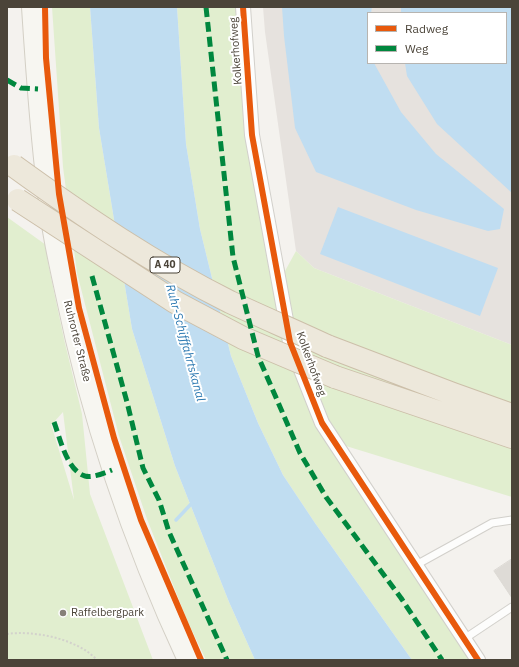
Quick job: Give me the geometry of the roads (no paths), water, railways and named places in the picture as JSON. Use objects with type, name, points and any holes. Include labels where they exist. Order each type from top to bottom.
[{"type":"highway","name":"A 40","points":[[10,163],[122,240],[230,301],[327,346],[512,415]]},
{"type":"highway","name":"A 40","points":[[11,195],[175,302],[243,338],[335,377],[512,437]]},
{"type":"main road","name":"Ruhrorter Straße","points":[[32,7],[48,194],[58,260],[74,336],[112,470],[155,586],[188,660]]},
{"type":"street","name":"Kolkerhofweg","points":[[243,7],[252,135],[290,342],[322,423],[478,660]]},
{"type":"lane","points":[[416,566],[492,523],[512,520]]},
{"type":"lane","points":[[464,639],[512,607]]},
{"type":"water","name":"Ruhr-Schifffahrtskanal","points":[[90,7],[177,7],[186,144],[200,229],[231,356],[258,423],[283,475],[315,523],[412,660],[255,660],[229,602],[175,466],[132,329],[99,128]]},
{"type":"water","points":[[282,7],[372,7],[371,12],[367,12],[367,64],[375,64],[401,112],[436,154],[504,209],[500,229],[488,231],[416,210],[316,172],[295,128]]},
{"type":"water","points":[[401,7],[512,7],[512,193],[437,124],[407,76],[405,64],[507,64],[507,12],[401,12]]},
{"type":"water","points":[[338,207],[498,268],[480,316],[320,254]]},
{"type":"waterway","points":[[176,520],[193,502]]},
{"type":"place","name":"Raffelbergpark","points":[[63,613]]}]
